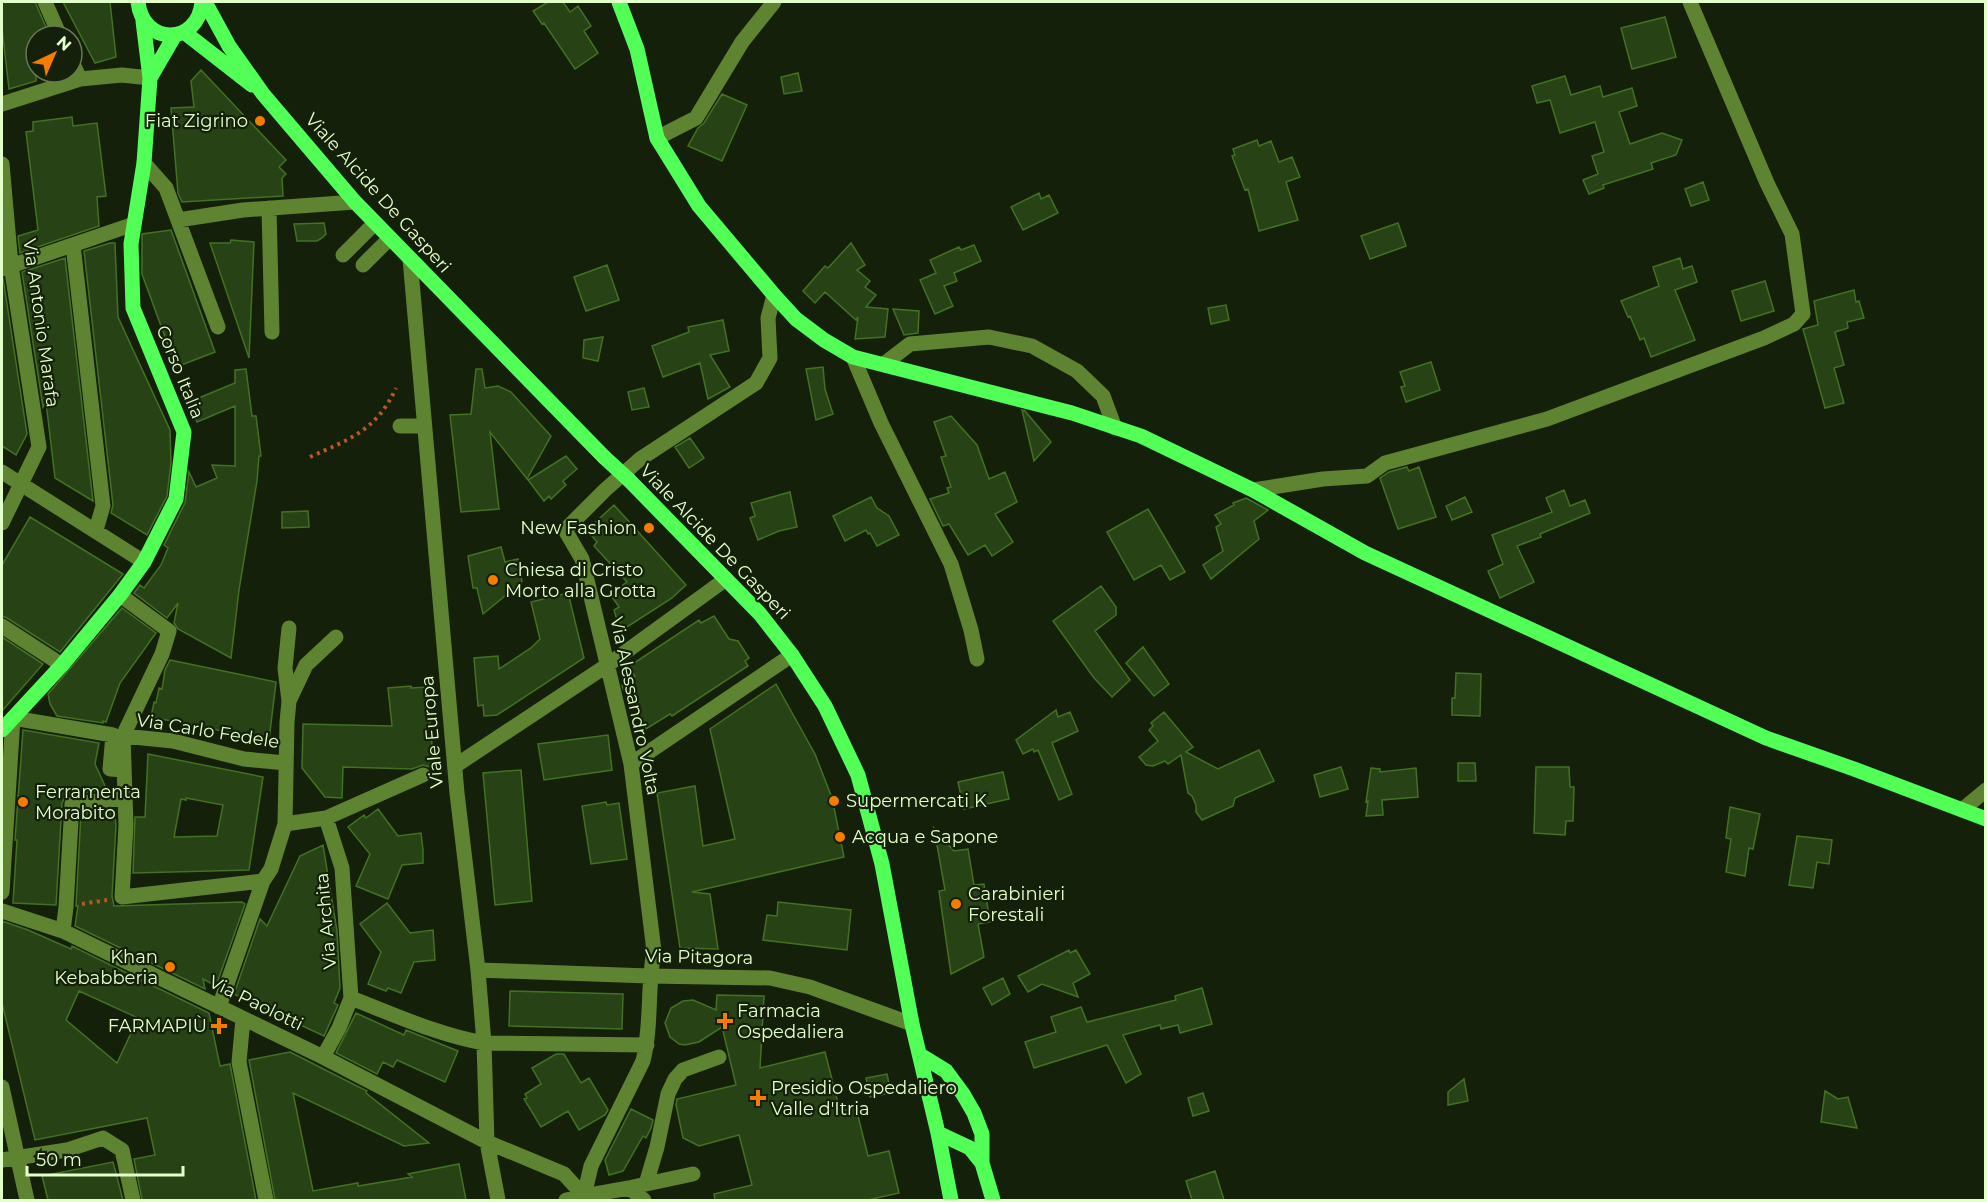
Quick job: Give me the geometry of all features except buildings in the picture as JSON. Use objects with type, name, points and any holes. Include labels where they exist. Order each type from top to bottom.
[{"type":"main road","name":"Corso Italia","points":[[2,730],[62,665],[120,595],[144,562],[176,499],[184,432],[133,308],[131,244],[144,163],[150,78],[144,21],[138,2]]},
{"type":"main road","name":"Corso Italia","points":[[150,78],[179,33],[198,20],[204,2]]},
{"type":"main road","name":"Viale Alcide De Gasperi","points":[[204,2],[229,46],[264,94],[355,202],[760,614],[792,655],[825,706],[858,775],[882,864],[912,1024],[938,1133],[951,1200]]},
{"type":"main road","points":[[619,2],[637,49],[657,138],[699,206],[796,319],[824,340],[854,357],[1072,413],[1141,436],[1253,490],[1365,553],[1766,738],[1986,819]]},
{"type":"main road","name":"Viale Alcide De Gasperi","points":[[144,21],[157,32],[179,33],[264,94]]},
{"type":"main road","points":[[920,1055],[946,1071],[974,1113],[982,1134],[982,1163],[993,1200]]},
{"type":"main road","points":[[938,1133],[970,1148],[982,1163]]},
{"type":"street","points":[[45,2],[55,24]]},
{"type":"street","points":[[657,138],[696,118],[742,42],[774,2]]},
{"type":"street","points":[[1253,490],[1323,479],[1367,476],[1385,463],[1548,418],[1764,338],[1794,324],[1803,314],[1792,234],[1767,183],[1689,2]]},
{"type":"street","points":[[84,80],[122,75],[150,78]]},
{"type":"street","points":[[2,104],[67,84]]},
{"type":"street","points":[[144,163],[166,188],[218,327]]},
{"type":"street","name":"Via Antonio Marafa","points":[[2,164],[6,267],[39,447],[2,524]]},
{"type":"street","points":[[178,220],[269,208],[355,202]]},
{"type":"street","points":[[269,208],[272,332]]},
{"type":"street","points":[[343,255],[375,223]]},
{"type":"street","points":[[6,267],[134,224]]},
{"type":"street","points":[[363,265],[390,238]]},
{"type":"street","points":[[73,245],[103,506],[96,530]]},
{"type":"street","name":"Viale Europa","points":[[410,259],[454,765],[478,970],[484,1043],[487,1142],[498,1200]]},
{"type":"street","name":"Via Alessandro Volta","points":[[584,1196],[591,1166],[643,1061],[647,1045],[649,976],[654,951],[631,764],[582,558],[565,530],[640,459],[756,383],[770,358],[768,318],[774,295]]},
{"type":"street","points":[[884,364],[909,344],[989,337],[1032,346],[1077,371],[1103,396],[1115,428]]},
{"type":"street","points":[[854,357],[881,423],[951,564],[971,630],[977,660]]},
{"type":"street","points":[[400,426],[424,426]]},
{"type":"street","points":[[2,472],[144,562]]},
{"type":"street","points":[[454,765],[609,664],[726,579]]},
{"type":"street","points":[[120,595],[169,631],[162,654],[123,736],[126,825],[122,897],[263,881]]},
{"type":"street","points":[[2,626],[62,665]]},
{"type":"street","points":[[219,1007],[263,881],[271,869],[285,824],[289,701],[285,668],[289,628]]},
{"type":"street","points":[[289,701],[306,664],[336,637]]},
{"type":"street","points":[[631,764],[792,655]]},
{"type":"street","points":[[2,892],[13,718]]},
{"type":"street","name":"Via Carlo Fedele","points":[[13,718],[113,735],[110,769],[124,770]]},
{"type":"street","name":"Via Carlo Fedele","points":[[123,736],[173,741],[244,759],[286,763]]},
{"type":"street","points":[[285,824],[326,818],[423,776]]},
{"type":"street","points":[[1962,810],[1986,790]]},
{"type":"street","points":[[63,931],[72,804],[125,798]]},
{"type":"street","name":"Via Archita","points":[[323,1057],[339,1028],[351,998],[342,868],[326,818]]},
{"type":"street","name":"Via Paolotti","points":[[2,911],[63,931],[323,1057],[487,1142],[564,1174],[584,1196]]},
{"type":"street","name":"Via Pitagora","points":[[478,970],[770,978],[810,987],[912,1024]]},
{"type":"street","points":[[351,998],[463,1040],[484,1043],[647,1045]]},
{"type":"street","points":[[243,1019],[239,1062],[266,1200]]},
{"type":"street","points":[[646,1184],[657,1147],[668,1094],[675,1079],[683,1070],[719,1057]]},
{"type":"street","points":[[2,1087],[9,1158],[27,1200]]},
{"type":"street","points":[[9,1158],[67,1150],[103,1138],[122,1149],[133,1200]]},
{"type":"street","points":[[566,1200],[693,1174]]},
{"type":"street","points":[[629,1188],[644,1200]]},
{"type":"path","points":[[310,457],[352,437],[370,425],[387,408],[396,388]]},
{"type":"place","name":"Fiat Zigrino","points":[[260,121]]},
{"type":"place","name":"New Fashion","points":[[649,528]]},
{"type":"place","name":"Chiesa di Cristo Morto alla Grotta","points":[[493,580]]},
{"type":"place","name":"Supermercati K","points":[[834,801]]},
{"type":"place","name":"Ferramenta Morabito","points":[[23,802]]},
{"type":"place","name":"Acqua e Sapone","points":[[840,837]]},
{"type":"place","name":"Carabinieri Forestali","points":[[956,904]]},
{"type":"place","name":"Khan Kebabberia","points":[[170,967]]},
{"type":"place","name":"Farmacia Ospedaliera","points":[[725,1021]]},
{"type":"place","name":"FARMAPIÙ","points":[[219,1026]]},
{"type":"place","name":"Presidio Ospedaliero Valle d'Itria","points":[[758,1098]]}]
